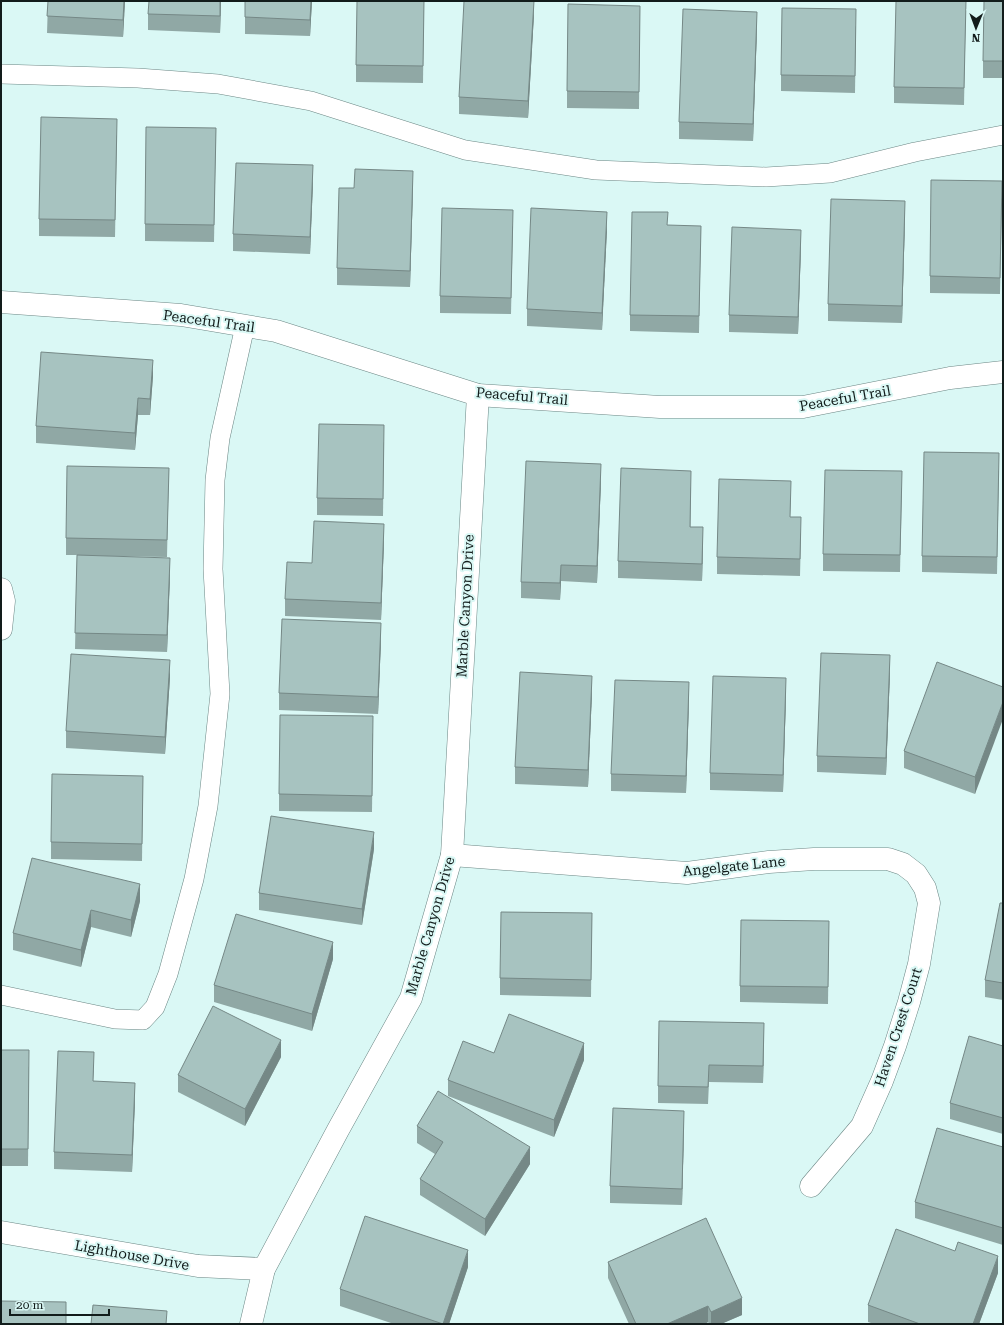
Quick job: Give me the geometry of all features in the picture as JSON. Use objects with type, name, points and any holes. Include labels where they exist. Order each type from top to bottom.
[{"type":"street","name":"Peaceful Trail","points":[[1,302],[181,315],[276,331],[478,395],[660,407],[804,407],[950,378],[1003,372]]},
{"type":"street","name":"Marble Canyon Drive","points":[[251,1324],[264,1269],[338,1130],[411,998],[452,855],[478,395]]},
{"type":"street","points":[[1,589],[4,601],[1,629]]},
{"type":"street","name":"Angelgate Lane","points":[[452,855],[687,873],[769,862],[799,860],[888,859],[903,864],[916,874]]},
{"type":"street","name":"Haven Crest Court","points":[[811,1186],[862,1126],[882,1081],[895,1046],[919,964],[929,904],[925,888],[916,874]]},
{"type":"street","name":"Lighthouse Drive","points":[[1,1232],[198,1266],[264,1269]]},
{"type":"lane","points":[[1,74],[138,78],[225,86],[311,101],[465,150],[596,170],[766,177],[830,173],[915,152],[1003,135]]},
{"type":"lane","points":[[1,996],[115,1019],[143,1020],[156,1006],[168,974],[194,879],[208,806],[220,694],[213,569],[215,480],[220,438],[245,326]]},
{"type":"building","points":[[48,1],[124,1],[123,20],[47,16]]},
{"type":"building","points":[[149,1],[220,1],[220,16],[148,14]]},
{"type":"building","points":[[245,1],[311,1],[310,20],[245,17]]},
{"type":"building","points":[[357,1],[424,1],[423,66],[356,65]]},
{"type":"building","points":[[464,1],[534,1],[528,101],[459,97]]},
{"type":"building","points":[[896,1],[966,1],[964,88],[894,87]]},
{"type":"building","points":[[984,1],[1003,1],[1003,61],[983,61]]},
{"type":"building","points":[[568,4],[640,6],[639,92],[567,91]]},
{"type":"building","points":[[782,8],[856,9],[855,76],[781,75]]},
{"type":"building","points":[[683,9],[757,12],[753,124],[679,122]]},
{"type":"building","points":[[41,117],[117,119],[115,220],[39,219]]},
{"type":"building","points":[[146,127],[216,128],[214,225],[145,224]]},
{"type":"building","points":[[236,163],[313,165],[310,237],[233,234]]},
{"type":"building","points":[[355,169],[413,171],[410,271],[337,268],[339,188],[354,188]]},
{"type":"building","points":[[931,180],[1002,181],[1000,278],[930,276]]},
{"type":"building","points":[[831,199],[905,201],[902,306],[828,304]]},
{"type":"building","points":[[442,208],[513,210],[511,298],[440,296]]},
{"type":"building","points":[[531,208],[607,212],[602,313],[527,309]]},
{"type":"building","points":[[632,212],[668,212],[667,225],[701,226],[699,316],[630,315]]},
{"type":"building","points":[[732,227],[801,230],[798,317],[729,315]]},
{"type":"building","points":[[41,352],[153,360],[150,399],[138,398],[135,433],[36,426]]},
{"type":"building","points":[[319,424],[384,425],[383,499],[317,498]]},
{"type":"building","points":[[924,452],[999,453],[997,557],[922,556]]},
{"type":"building","points":[[526,461],[601,464],[597,566],[561,565],[560,583],[521,582]]},
{"type":"building","points":[[67,466],[169,468],[167,540],[66,538]]},
{"type":"building","points":[[621,468],[691,471],[690,527],[703,527],[702,564],[618,561]]},
{"type":"building","points":[[825,470],[902,471],[900,555],[823,554]]},
{"type":"building","points":[[719,479],[791,481],[790,517],[801,517],[800,559],[717,557]]},
{"type":"building","points":[[314,521],[384,524],[381,603],[285,599],[287,562],[312,563]]},
{"type":"building","points":[[77,555],[170,558],[167,635],[75,633]]},
{"type":"building","points":[[282,619],[381,623],[378,697],[279,693]]},
{"type":"building","points":[[821,653],[890,655],[886,758],[817,756]]},
{"type":"building","points":[[71,654],[170,660],[165,737],[66,731]]},
{"type":"building","points":[[937,662],[1003,687],[1003,702],[975,777],[904,751]]},
{"type":"building","points":[[520,672],[592,676],[588,770],[515,767]]},
{"type":"building","points":[[713,676],[786,678],[783,775],[710,773]]},
{"type":"building","points":[[615,680],[689,682],[686,776],[611,774]]},
{"type":"building","points":[[280,715],[373,716],[372,796],[279,794]]},
{"type":"building","points":[[52,774],[143,776],[142,844],[51,842]]},
{"type":"building","points":[[271,816],[374,832],[362,909],[259,893]]},
{"type":"building","points":[[32,858],[140,884],[131,920],[91,910],[81,950],[13,933]]},
{"type":"building","points":[[1000,903],[1003,903],[1003,983],[985,980]]},
{"type":"building","points":[[501,912],[592,913],[591,980],[500,978]]},
{"type":"building","points":[[236,914],[333,942],[312,1014],[214,985]]},
{"type":"building","points":[[741,920],[829,921],[828,987],[740,986]]},
{"type":"building","points":[[213,1006],[281,1040],[245,1109],[178,1075]]},
{"type":"building","points":[[509,1014],[584,1043],[554,1120],[448,1080],[463,1041],[494,1053]]},
{"type":"building","points":[[659,1021],[764,1023],[763,1066],[709,1065],[708,1087],[658,1086]]},
{"type":"building","points":[[969,1036],[1003,1046],[1003,1118],[950,1103]]},
{"type":"building","points":[[1,1050],[29,1050],[28,1149],[1,1149]]},
{"type":"building","points":[[58,1051],[94,1052],[93,1081],[135,1083],[132,1155],[54,1152]]},
{"type":"building","points":[[438,1091],[530,1147],[485,1219],[420,1179],[443,1142],[417,1126]]},
{"type":"building","points":[[613,1108],[684,1111],[682,1189],[610,1186]]},
{"type":"building","points":[[937,1128],[1003,1147],[1003,1228],[915,1202]]},
{"type":"building","points":[[365,1216],[468,1250],[443,1324],[340,1289]]},
{"type":"building","points":[[706,1218],[742,1298],[711,1312],[708,1306],[667,1324],[636,1324],[608,1262]]},
{"type":"building","points":[[896,1229],[955,1251],[958,1242],[998,1256],[973,1324],[920,1324],[868,1305]]},
{"type":"building","points":[[1,1301],[66,1302],[66,1324],[1,1324]]},
{"type":"building","points":[[93,1305],[167,1311],[166,1324],[91,1324]]}]
